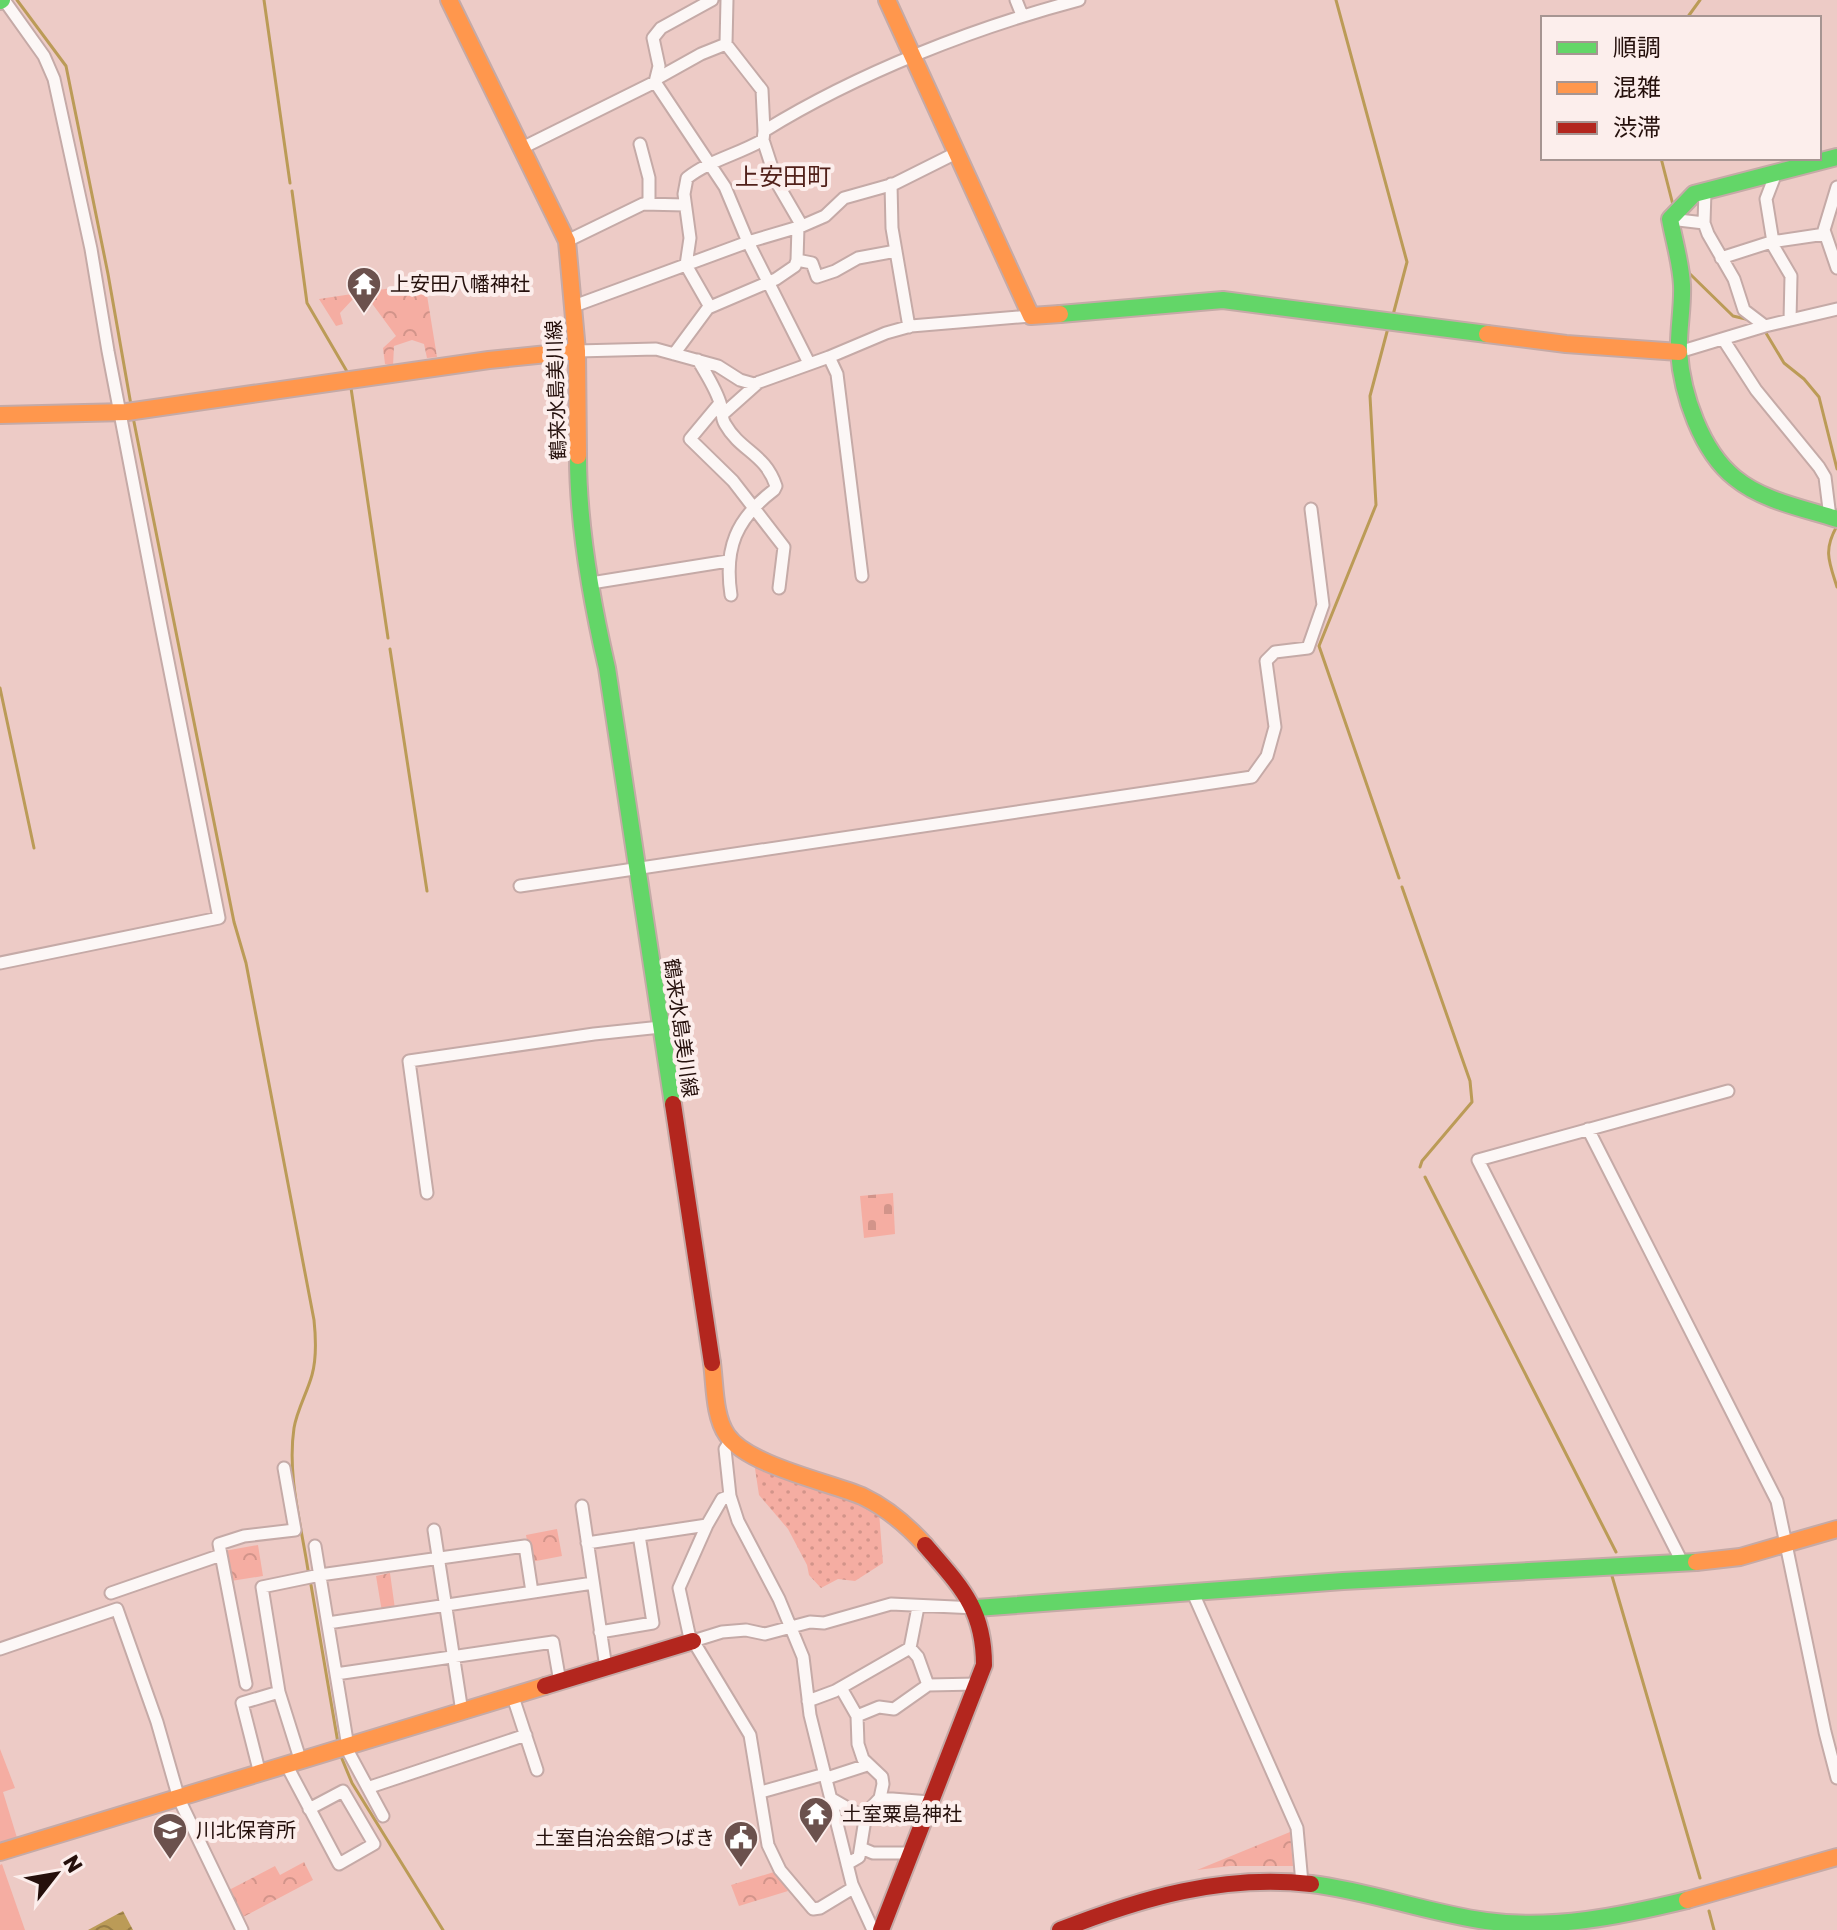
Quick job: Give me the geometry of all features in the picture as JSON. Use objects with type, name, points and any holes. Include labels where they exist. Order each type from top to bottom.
[{"type":"street","points":[[0,963],[219,918],[127,412],[54,79],[44,56],[2,0]]},
{"type":"street","name":"鶴来水島美川線","points":[[449,0],[567,241],[577,351],[578,483],[591,583],[638,870],[717,1400],[724,1432],[731,1440]]},
{"type":"street","points":[[712,0],[661,28],[653,38],[659,66],[656,80],[725,187],[748,242],[809,363]]},
{"type":"street","points":[[674,354],[710,307],[785,274],[797,260],[800,226],[777,183],[764,135],[762,90],[726,44],[727,0]]},
{"type":"street","points":[[887,0],[1031,316]]},
{"type":"street","points":[[1016,0],[1022,15]]},
{"type":"street","points":[[710,307],[686,265],[690,238],[685,205],[687,178],[764,135],[798,110],[914,56],[1022,15],[1079,0]]},
{"type":"street","points":[[522,148],[701,54],[726,44]]},
{"type":"street","points":[[640,144],[649,178],[649,204]]},
{"type":"street","points":[[574,306],[825,216],[844,198],[891,184],[956,153]]},
{"type":"street","points":[[1670,219],[1694,194],[1837,157]]},
{"type":"street","points":[[1776,173],[1766,199],[1772,242],[1791,276],[1790,320]]},
{"type":"street","points":[[891,184],[892,228],[909,327]]},
{"type":"street","points":[[1837,187],[1825,234],[1837,268]]},
{"type":"street","points":[[1705,191],[1704,223],[1734,279],[1744,310],[1765,326]]},
{"type":"street","points":[[567,241],[575,240],[643,204],[685,205]]},
{"type":"street","points":[[1670,219],[1704,223]]},
{"type":"street","points":[[1670,219],[1682,284],[1681,372],[1700,427],[1718,462],[1736,479],[1759,492],[1833,518]]},
{"type":"street","points":[[1721,258],[1772,242],[1825,234]]},
{"type":"street","points":[[797,260],[812,263],[817,277],[858,258],[896,251]]},
{"type":"street","points":[[0,415],[127,412],[489,360],[644,348],[718,366],[740,380],[754,384],[909,327],[1223,300],[1566,344],[1679,352],[1765,326],[1837,309]]},
{"type":"street","points":[[1723,339],[1756,390],[1819,467],[1825,477],[1833,518]]},
{"type":"street","points":[[829,357],[837,374],[862,576]]},
{"type":"street","points":[[698,360],[721,409],[722,420],[744,448],[764,460],[772,473],[774,490],[754,506],[730,547],[731,595]]},
{"type":"street","points":[[759,382],[721,409],[690,439],[729,476],[784,547],[779,588]]},
{"type":"street","points":[[520,886],[1252,777],[1267,756],[1275,727],[1266,661],[1275,652],[1308,648],[1323,605],[1311,509]]},
{"type":"street","points":[[591,583],[728,561]]},
{"type":"street","points":[[427,1193],[409,1061],[661,1027]]},
{"type":"street","points":[[1683,1564],[1478,1160],[1728,1091]]},
{"type":"street","points":[[1588,1129],[1777,1501],[1831,1731],[1837,1778]]},
{"type":"street","points":[[873,1930],[853,1888],[842,1846],[808,1701],[803,1657],[758,1556],[738,1521],[730,1496],[725,1449],[731,1440],[770,1461],[857,1495],[897,1517],[976,1608],[983,1630],[984,1665],[881,1930]]},
{"type":"street","points":[[246,1684],[219,1544],[244,1536],[295,1530],[284,1468]]},
{"type":"street","points":[[730,1496],[722,1499],[707,1525],[679,1588],[689,1634],[750,1735],[768,1845],[780,1870],[813,1909],[853,1888]]},
{"type":"street","points":[[582,1506],[606,1668]]},
{"type":"street","points":[[587,1543],[707,1525]]},
{"type":"street","points":[[0,1852],[722,1632],[746,1630],[765,1634],[810,1622],[824,1623],[891,1604],[976,1608],[1352,1580],[1683,1564],[1740,1557],[1837,1529]]},
{"type":"street","points":[[434,1530],[462,1712]]},
{"type":"street","points":[[600,1632],[653,1623],[639,1535]]},
{"type":"street","points":[[315,1546],[336,1674],[342,1750],[370,1787],[383,1816]]},
{"type":"street","points":[[309,1809],[343,1791],[374,1844],[339,1864],[309,1809],[294,1764],[262,1587],[320,1575],[525,1546],[532,1592]]},
{"type":"street","points":[[111,1593],[221,1555]]},
{"type":"street","points":[[328,1623],[593,1583]]},
{"type":"street","points":[[1193,1593],[1297,1828],[1302,1883]]},
{"type":"street","points":[[808,1701],[841,1688],[910,1648],[918,1607]]},
{"type":"street","points":[[0,1649],[117,1609],[157,1722],[179,1799],[242,1930]]},
{"type":"street","points":[[336,1674],[553,1642],[560,1682]]},
{"type":"street","points":[[910,1648],[918,1657],[928,1685]]},
{"type":"street","points":[[857,1716],[879,1707],[894,1709],[928,1685],[977,1684]]},
{"type":"street","points":[[841,1688],[857,1716],[858,1744],[867,1765],[882,1777],[883,1784],[880,1798],[870,1807],[865,1818],[859,1857],[847,1864]]},
{"type":"street","points":[[260,1774],[242,1703],[279,1692]]},
{"type":"street","points":[[513,1697],[537,1770]]},
{"type":"street","points":[[370,1787],[526,1735]]},
{"type":"street","points":[[761,1792],[867,1765]]},
{"type":"street","points":[[880,1798],[930,1802]]},
{"type":"street","points":[[832,1799],[865,1818]]},
{"type":"street","points":[[842,1846],[862,1845],[873,1853],[911,1853]]},
{"type":"street","points":[[1060,1930],[1134,1901],[1194,1886],[1248,1881],[1327,1886],[1461,1917],[1538,1925],[1605,1919],[1837,1857]]},
{"type":"green space","points":[[425,283],[437,357],[427,358],[424,344],[412,340],[394,346],[393,366],[385,364],[383,348],[396,336],[368,298],[353,299],[340,313],[343,324],[336,326],[319,299]]},
{"type":"green space","points":[[893,1193],[895,1234],[864,1238],[860,1196]]},
{"type":"green space","points":[[754,1462],[848,1497],[879,1512],[883,1563],[855,1581],[838,1579],[821,1588],[809,1575],[788,1529],[759,1495]]},
{"type":"green space","points":[[557,1529],[562,1556],[531,1562],[526,1535]]},
{"type":"green space","points":[[258,1545],[263,1576],[231,1581],[224,1551]]},
{"type":"green space","points":[[390,1573],[395,1609],[382,1612],[376,1576]]},
{"type":"green space","points":[[0,1749],[15,1788],[3,1792],[18,1841],[0,1846]]},
{"type":"green space","points":[[1290,1832],[1293,1866],[1230,1866],[1197,1870]]},
{"type":"green space","points":[[304,1862],[313,1880],[243,1917],[229,1890],[275,1866],[280,1875]]},
{"type":"green space","points":[[2,1864],[25,1930],[0,1930]]},
{"type":"green space","points":[[774,1872],[788,1891],[739,1906],[731,1885]]},
{"type":"water","points":[[123,1911],[133,1930],[88,1930]]},
{"type":"waterway","points":[[17,0],[66,66],[131,405]]},
{"type":"waterway","points":[[264,0],[290,183]]},
{"type":"waterway","points":[[1336,0],[1407,262],[1393,315]]},
{"type":"waterway","points":[[1688,16],[1700,0]]},
{"type":"waterway","points":[[1662,160],[1673,205]]},
{"type":"waterway","points":[[292,191],[307,303],[349,375]]},
{"type":"waterway","points":[[1688,268],[1689,273],[1733,316],[1750,320]]},
{"type":"waterway","points":[[1388,328],[1370,396],[1376,505],[1319,646],[1399,878]]},
{"type":"waterway","points":[[1763,328],[1784,363],[1804,379],[1819,397],[1837,469]]},
{"type":"waterway","points":[[351,388],[388,638]]},
{"type":"waterway","points":[[133,417],[234,922],[246,963],[314,1320],[314,1368],[295,1421],[292,1446],[296,1499],[308,1570]]},
{"type":"waterway","points":[[1837,526],[1829,549],[1837,587]]},
{"type":"waterway","points":[[390,649],[427,891]]},
{"type":"waterway","points":[[0,688],[34,848]]},
{"type":"waterway","points":[[1402,887],[1470,1081],[1472,1102],[1420,1167]]},
{"type":"waterway","points":[[1425,1177],[1616,1552]]},
{"type":"waterway","points":[[1612,1576],[1700,1878]]},
{"type":"waterway","points":[[311,1585],[338,1743]]},
{"type":"waterway","points":[[340,1754],[352,1783],[443,1930]]},
{"type":"waterway","points":[[1709,1911],[1714,1930]]},
{"type":"traffic: fast","points":[[1837,157],[1694,194],[1670,219],[1682,285],[1681,368],[1689,403],[1703,437],[1723,467],[1746,486],[1784,503],[1837,519]]},
{"type":"traffic: fast","points":[[1060,314],[1223,300],[1487,334]]},
{"type":"traffic: fast","points":[[578,456],[586,563],[607,668],[673,1104]]},
{"type":"traffic: fast","points":[[976,1608],[1343,1581],[1696,1562]]},
{"type":"traffic: fast","points":[[1311,1884],[1464,1917],[1511,1923],[1587,1920],[1687,1900]]},
{"type":"traffic: slow","points":[[449,0],[567,241],[577,351],[578,456]]},
{"type":"traffic: slow","points":[[887,0],[1031,316],[1060,314]]},
{"type":"traffic: slow","points":[[1487,334],[1566,344],[1679,352]]},
{"type":"traffic: slow","points":[[0,415],[127,412],[489,360],[577,351]]},
{"type":"traffic: slow","points":[[712,1363],[720,1419],[727,1435],[737,1446],[789,1472],[862,1496],[896,1518],[925,1545]]},
{"type":"traffic: slow","points":[[1696,1562],[1740,1557],[1837,1529]]},
{"type":"traffic: slow","points":[[0,1852],[545,1686]]},
{"type":"traffic: slow","points":[[1687,1900],[1837,1857]]},
{"type":"traffic: jam","points":[[673,1104],[712,1363]]},
{"type":"traffic: jam","points":[[881,1930],[984,1665],[983,1645],[975,1613],[959,1586],[925,1545]]},
{"type":"traffic: jam","points":[[545,1686],[693,1641]]},
{"type":"traffic: jam","points":[[1060,1930],[1121,1908],[1183,1891],[1246,1882],[1311,1884]]},
{"type":"place","name":"上安田八幡神社","points":[[364,315]]},
{"type":"place","name":"土室粟島神社","points":[[816,1845]]},
{"type":"place","name":"川北保育所","points":[[170,1861]]},
{"type":"place","name":"土室自治会館つばき","points":[[741,1869]]},
{"type":"district","name":"上安田町","points":[[783,177]]}]
